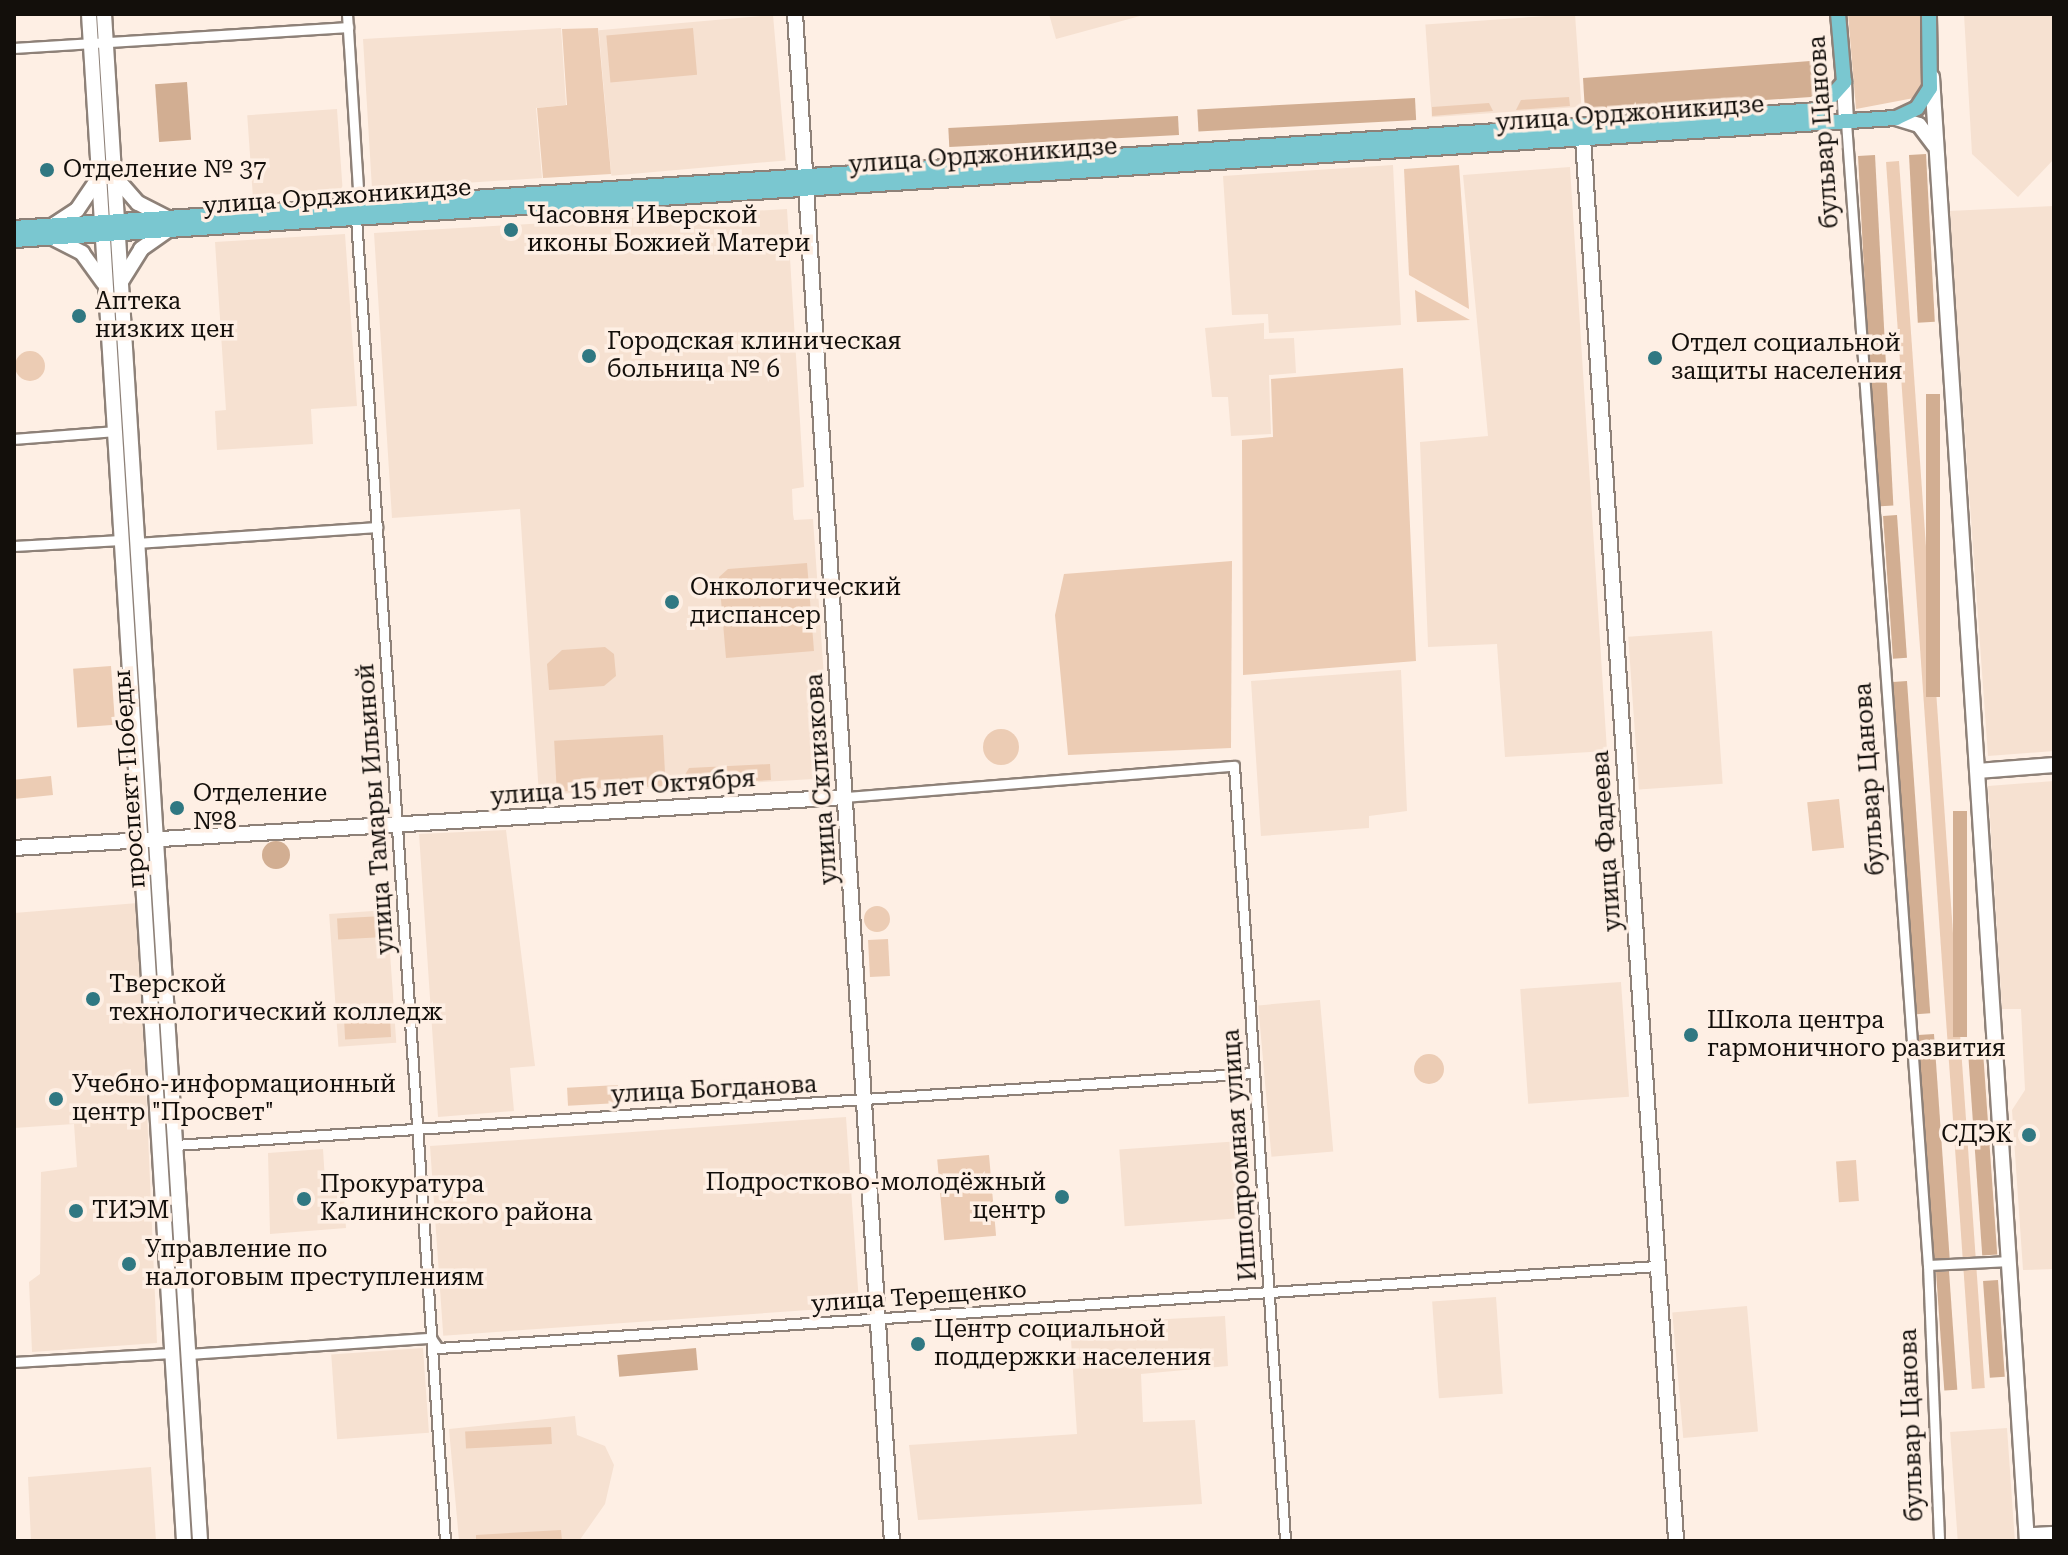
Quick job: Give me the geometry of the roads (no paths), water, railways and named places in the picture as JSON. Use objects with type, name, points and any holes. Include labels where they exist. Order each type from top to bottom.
[{"type":"main road","name":"бульвар Цанова","points":[[1838,14],[1844,82]]},
{"type":"main road","points":[[1896,118],[1921,103],[1932,76],[1929,14]]},
{"type":"main road","name":"улица Орджоникидзе","points":[[806,183],[1819,110],[1844,82]]},
{"type":"main road","name":"улица Орджоникидзе","points":[[14,240],[52,232],[168,224],[1896,118]]},
{"type":"main road","points":[[1397,151],[1411,137]]},
{"type":"main road","name":"улица Орджоникидзе","points":[[14,228],[52,232]]},
{"type":"street","name":"проспект Победы","points":[[89,14],[107,174]]},
{"type":"street","name":"проспект Победы","points":[[104,14],[107,174],[129,541],[138,840],[184,1541]]},
{"type":"street","name":"улица Тамары Ильиной","points":[[347,14],[377,527],[445,1541]]},
{"type":"street","name":"улица Склизкова","points":[[795,14],[892,1541]]},
{"type":"street","points":[[14,48],[348,27]]},
{"type":"street","points":[[1932,76],[2010,1261],[2031,1535],[2054,1534]]},
{"type":"street","name":"бульвар Цанова","points":[[1844,82],[1928,1265],[1939,1541]]},
{"type":"street","points":[[1896,118],[1924,130],[1937,157]]},
{"type":"street","name":"улица Фадеева","points":[[1583,139],[1676,1541]]},
{"type":"street","points":[[107,174],[138,203],[168,224],[136,255],[114,286],[82,253],[52,232],[82,204],[107,174]]},
{"type":"street","name":"проспект Победы","points":[[114,286],[115,431],[129,541],[156,839],[200,1541]]},
{"type":"street","points":[[14,439],[115,431]]},
{"type":"street","points":[[14,546],[377,527]]},
{"type":"street","points":[[1978,771],[2054,765]]},
{"type":"street","name":"улица 15 лет Октября","points":[[14,848],[845,797],[1234,766]]},
{"type":"street","name":"Ипподромная улица","points":[[1234,766],[1285,1541]]},
{"type":"street","name":"улица Богданова","points":[[175,1145],[1254,1073]]},
{"type":"street","points":[[1928,1265],[2010,1261]]},
{"type":"street","name":"улица Терещенко","points":[[188,1354],[431,1338],[438,1348],[1657,1266]]},
{"type":"street","points":[[14,1362],[172,1353]]},
{"type":"place","name":"Отделение № 37","points":[[47,170]]},
{"type":"place","name":"Часовня Иверской иконы Божией Матери","points":[[511,230]]},
{"type":"place","name":"Аптека низких цен","points":[[79,316]]},
{"type":"place","name":"Городская клиническая больница № 6","points":[[589,356]]},
{"type":"place","name":"Отдел социальной защиты населения","points":[[1655,358]]},
{"type":"place","name":"Онкологический диспансер","points":[[672,602]]},
{"type":"place","name":"Отделение №8","points":[[177,808]]},
{"type":"place","name":"Тверской технологический колледж","points":[[93,999]]},
{"type":"place","name":"Школа центра гармоничного развития","points":[[1691,1035]]},
{"type":"place","name":"Учебно-информационный центр \"Просвет\"","points":[[56,1099]]},
{"type":"place","name":"СДЭК","points":[[2029,1135]]},
{"type":"place","name":"Подростково-молодёжный центр","points":[[1062,1197]]},
{"type":"place","name":"Прокуратура Калининского района","points":[[304,1199]]},
{"type":"place","name":"ТИЭМ","points":[[76,1211]]},
{"type":"place","name":"Управление по налоговым преступлениям","points":[[129,1264]]},
{"type":"place","name":"Центр социальной поддержки населения","points":[[918,1344]]}]
